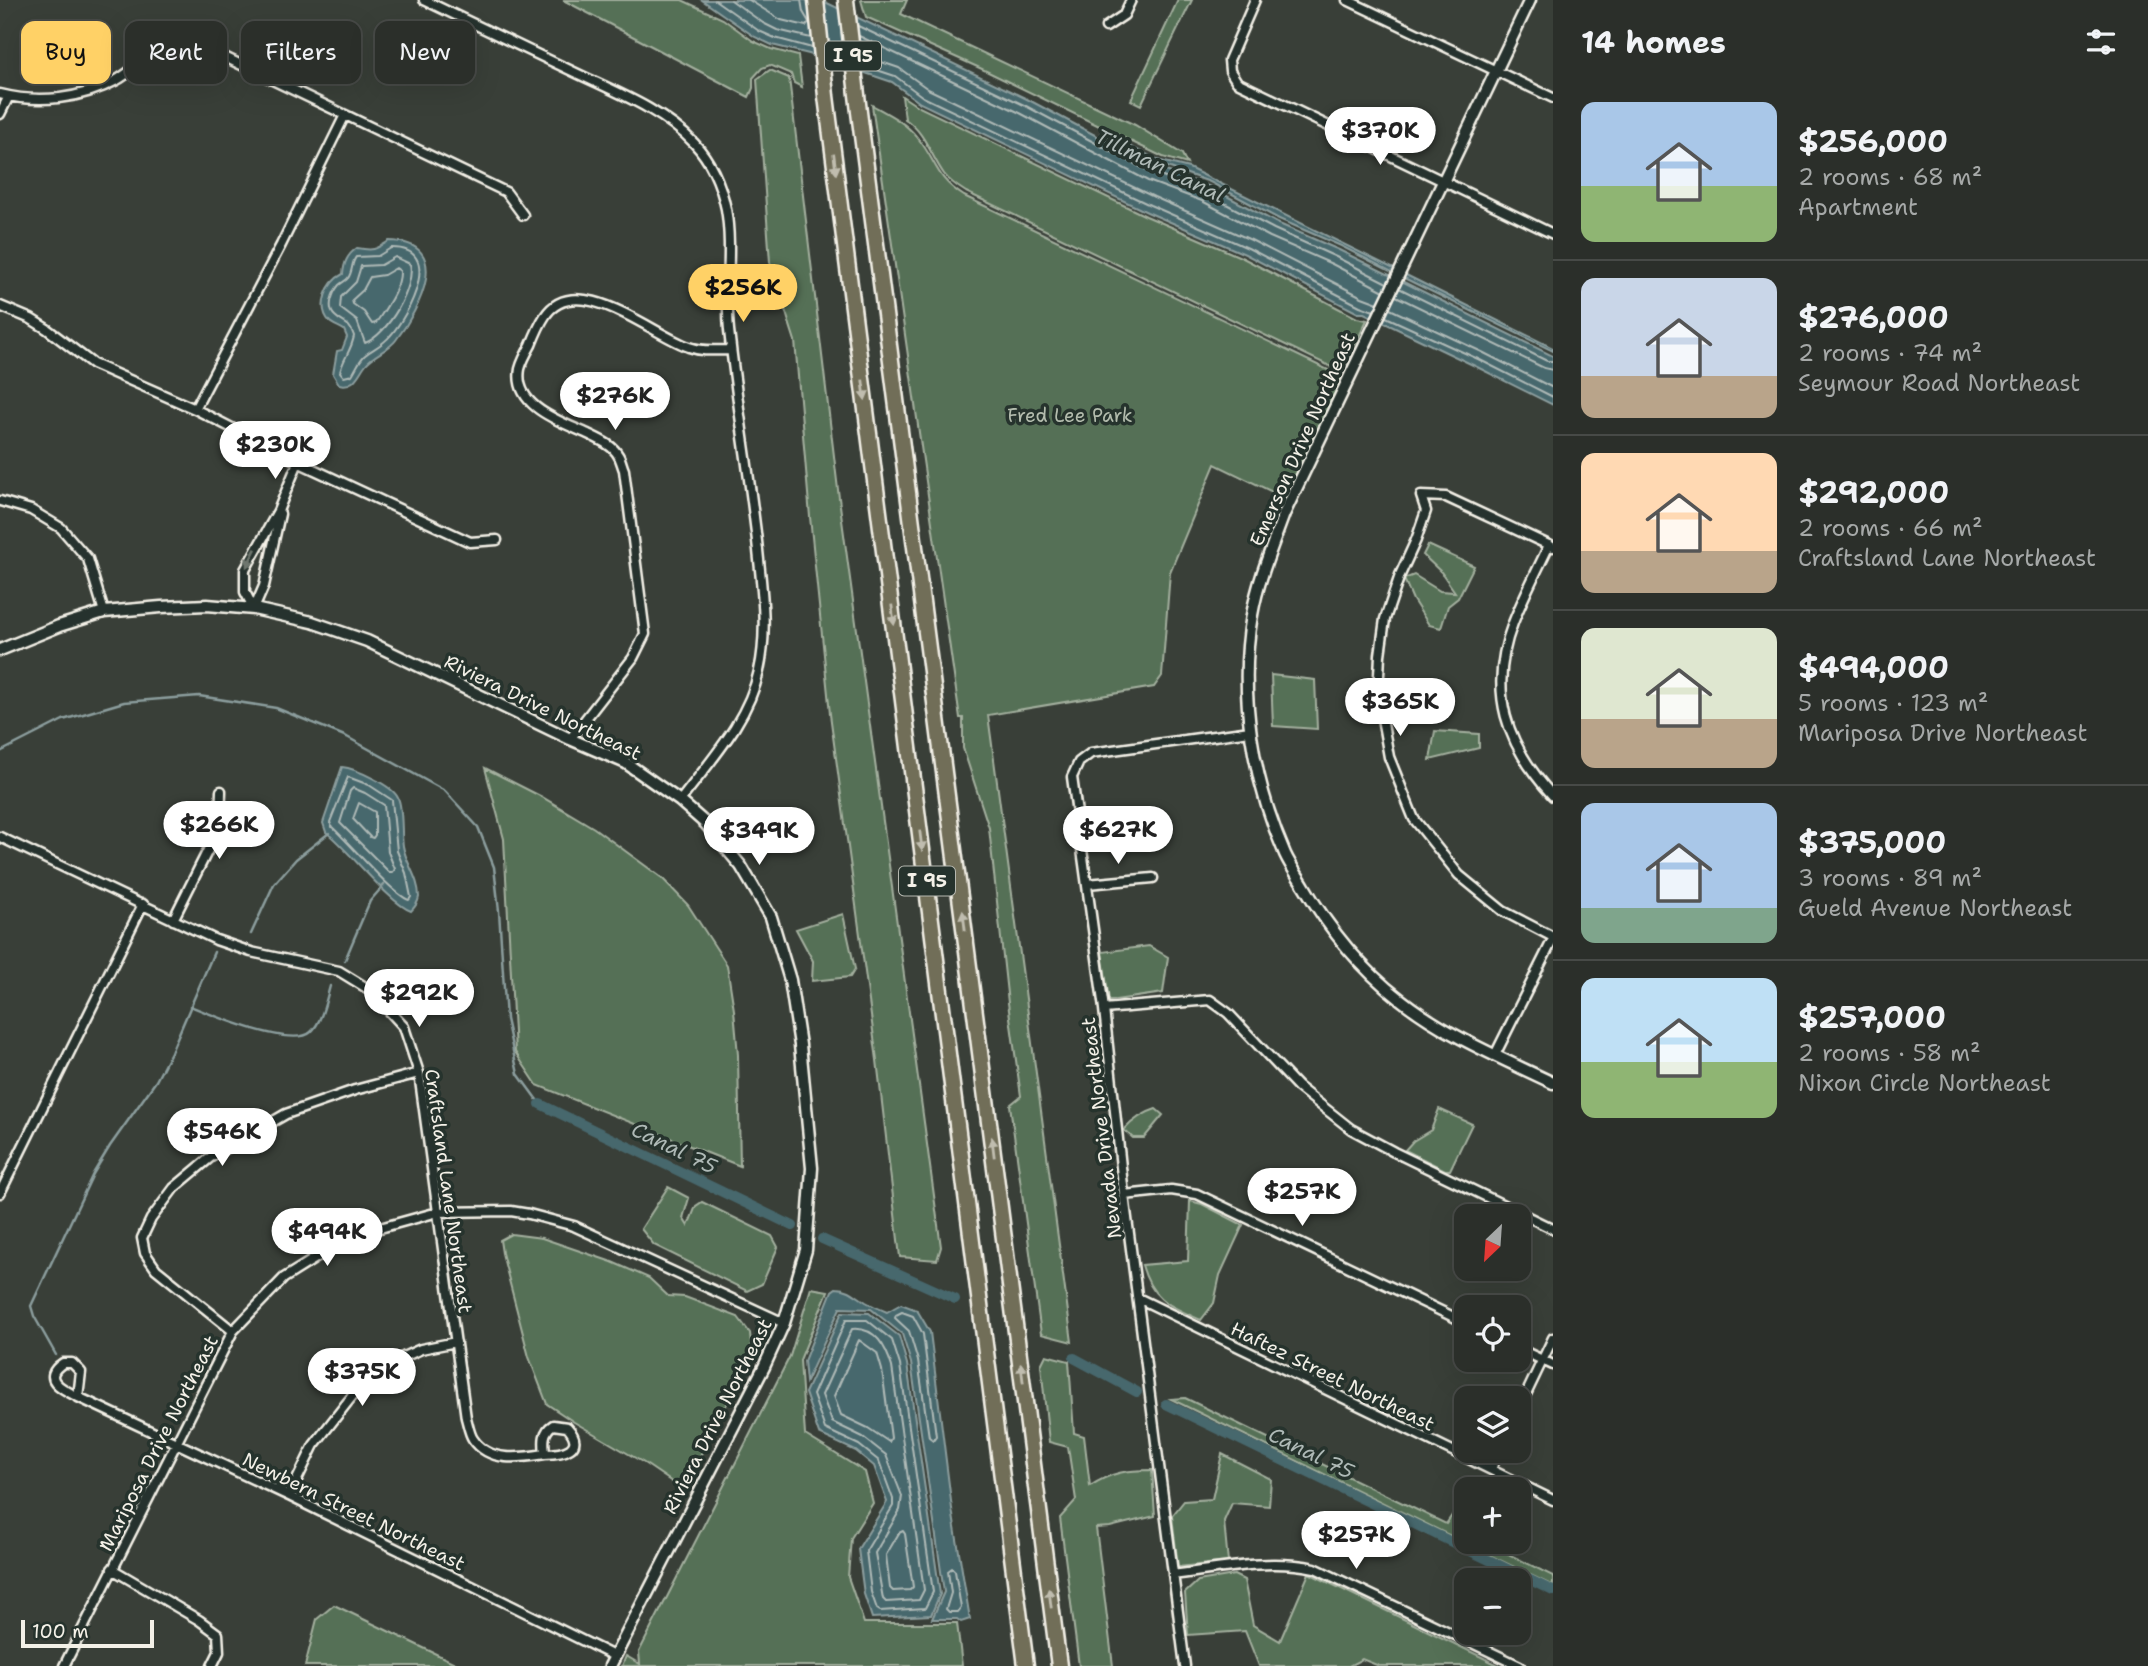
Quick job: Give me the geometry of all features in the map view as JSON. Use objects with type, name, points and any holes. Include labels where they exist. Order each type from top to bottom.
[{"type":"highway","name":"I 95","points":[[816,0],[1026,1666]]},
{"type":"highway","name":"I 95","points":[[846,0],[1059,1666]]},
{"type":"street","points":[[424,0],[674,124],[695,144],[719,182],[726,210],[729,267],[727,308],[731,350],[755,521],[765,617],[764,643],[757,681],[748,704],[734,729],[680,801]]},
{"type":"street","points":[[1106,27],[1124,15],[1131,0]]},
{"type":"street","points":[[1255,0],[1228,60],[1230,71],[1237,82],[1553,234]]},
{"type":"street","points":[[1347,0],[1553,98]]},
{"type":"street","name":"Emerson Drive Northeast","points":[[1530,0],[1284,514],[1266,563],[1251,624],[1247,669],[1250,731],[1265,798],[1285,855],[1319,912],[1352,955],[1400,999],[1440,1026],[1553,1083]]},
{"type":"street","points":[[0,114],[4,95],[48,100],[79,94],[118,79],[156,54],[185,47],[208,49],[506,192],[523,215]]},
{"type":"street","points":[[195,409],[345,115]]},
{"type":"street","points":[[570,739],[633,658],[645,634],[624,470],[618,453],[603,441],[542,412],[528,399],[520,385],[520,370],[527,351],[551,307],[578,298],[597,302],[687,346],[703,351],[731,350]]},
{"type":"street","points":[[0,306],[47,329],[93,364],[195,409],[298,462],[470,542],[497,540]]},
{"type":"street","points":[[254,609],[245,592],[245,570],[278,511],[298,462]]},
{"type":"street","points":[[1495,1055],[1553,938],[1503,911],[1459,875],[1414,819],[1389,757],[1378,696],[1380,655],[1385,619],[1426,511],[1421,496],[1446,497],[1551,546],[1512,624],[1503,657],[1502,691],[1511,737],[1532,773],[1553,796]]},
{"type":"street","points":[[0,501],[32,509],[61,528],[88,559],[104,612]]},
{"type":"street","points":[[254,609],[264,586],[280,514],[278,511]]},
{"type":"street","name":"Riviera Drive Northeast","points":[[0,650],[59,626],[104,612],[207,605],[254,609],[312,622],[367,641],[570,739],[626,763],[680,801],[705,823],[741,866],[771,917],[790,979],[800,1045],[812,1169],[806,1250],[784,1323],[612,1661]]},
{"type":"street","name":"Nevada Drive Northeast","points":[[1185,1666],[1124,1195],[1104,1009],[1072,777],[1079,762],[1091,753],[1250,731]]},
{"type":"street","points":[[173,920],[220,826],[221,791]]},
{"type":"street","name":"Craftsland Lane Northeast","points":[[0,836],[216,940],[251,952],[339,971],[370,990],[404,1027],[419,1073],[466,1418],[473,1439],[488,1454],[513,1458],[562,1454],[571,1448],[573,1443],[573,1434],[567,1427],[553,1425],[546,1432],[545,1454]]},
{"type":"street","points":[[1087,884],[1153,878]]},
{"type":"street","points":[[0,1193],[143,904]]},
{"type":"street","points":[[1104,1009],[1210,1000],[1228,1013],[1298,1087],[1351,1129],[1553,1229]]},
{"type":"street","points":[[233,1331],[156,1269],[145,1253],[142,1238],[151,1219],[174,1188],[211,1157],[286,1114],[355,1090],[419,1073]]},
{"type":"street","points":[[1124,1195],[1171,1190],[1197,1194],[1454,1317]]},
{"type":"street","name":"Mariposa Drive Northeast","points":[[64,1666],[233,1331],[284,1279],[351,1236],[438,1212],[511,1211],[574,1226],[784,1323]]},
{"type":"street","name":"Haftez Street Northeast","points":[[1138,1298],[1553,1500]]},
{"type":"street","points":[[1530,1386],[1553,1338]]},
{"type":"street","points":[[289,1496],[314,1445],[357,1390],[399,1359],[421,1349],[456,1342]]},
{"type":"street","points":[[1531,1355],[1553,1365]]},
{"type":"street","name":"Newbern Street Northeast","points":[[78,1397],[81,1372],[72,1363],[62,1363],[54,1374],[55,1383],[62,1390],[289,1496],[612,1661]]},
{"type":"street","points":[[1491,1469],[1494,1463]]},
{"type":"street","points":[[1173,1575],[1278,1563],[1315,1568],[1520,1666]]},
{"type":"street","points":[[112,1569],[218,1634],[219,1653],[212,1666]]},
{"type":"green space","points":[[563,0],[682,0],[723,19],[753,41],[798,56],[802,87],[794,83],[791,74],[770,65],[762,68],[753,78],[749,97]]},
{"type":"green space","points":[[861,0],[907,0],[901,14],[1135,125],[1182,154],[1187,164],[1163,157],[982,69],[866,17]]},
{"type":"green space","points":[[1178,0],[1192,0],[1141,105],[1131,100]]},
{"type":"green space","points":[[770,70],[789,78],[839,498],[941,1247],[937,1260],[900,1257],[877,1060],[830,714],[795,341],[770,262],[757,79]]},
{"type":"green space","points":[[902,96],[917,106],[1146,216],[1243,258],[1357,318],[1367,320],[1342,372],[966,192],[946,177],[923,137],[905,119]]},
{"type":"green space","name":"Fred Lee Park","points":[[872,105],[907,127],[924,146],[941,175],[964,196],[1347,379],[1289,500],[1215,464],[1170,572],[1162,676],[1154,687],[988,715],[1072,1342],[1041,1334],[1010,1105],[1021,1096],[989,828],[963,748],[963,718],[960,718]]},
{"type":"green space","points":[[1428,545],[1474,566],[1458,598],[1448,606],[1441,628],[1429,625],[1413,600],[1404,579],[1414,575],[1440,591],[1455,592],[1441,572],[1423,555]]},
{"type":"green space","points":[[1271,675],[1315,680],[1317,729],[1273,726]]},
{"type":"green space","points":[[1435,731],[1479,734],[1479,748],[1430,760]]},
{"type":"green space","points":[[485,768],[594,828],[662,878],[688,905],[727,965],[738,1055],[740,1166],[537,1085],[515,1052],[504,839]]},
{"type":"green space","points":[[843,914],[855,969],[850,977],[812,981],[813,961],[796,929]]},
{"type":"green space","points":[[1149,946],[1168,957],[1163,993],[1109,1001],[1102,952]]},
{"type":"green space","points":[[1156,1109],[1163,1115],[1144,1138],[1133,1138],[1124,1130],[1138,1117]]},
{"type":"green space","points":[[1439,1109],[1472,1124],[1450,1170],[1405,1150],[1413,1141],[1431,1130]]},
{"type":"green space","points":[[668,1187],[689,1198],[683,1218],[688,1226],[696,1206],[702,1202],[772,1236],[778,1247],[762,1284],[747,1291],[654,1245],[641,1229]]},
{"type":"green space","points":[[1190,1201],[1202,1204],[1243,1225],[1220,1275],[1214,1303],[1201,1320],[1171,1306],[1157,1295],[1142,1265],[1188,1261]]},
{"type":"green space","points":[[511,1234],[542,1238],[612,1262],[649,1278],[668,1296],[685,1297],[738,1317],[750,1333],[752,1355],[688,1479],[678,1486],[547,1404],[529,1357],[502,1253],[500,1240]]},
{"type":"green space","points":[[811,1288],[828,1291],[800,1360],[805,1435],[865,1472],[873,1503],[851,1538],[848,1577],[864,1623],[957,1623],[962,1666],[622,1666],[626,1656],[640,1664],[639,1652],[790,1356]]},
{"type":"green space","points":[[1046,1355],[1069,1361],[1074,1433],[1084,1436],[1090,1486],[1120,1473],[1152,1470],[1155,1516],[1096,1528],[1113,1666],[1079,1666],[1060,1518],[1076,1500],[1068,1447],[1049,1442],[1041,1365]]},
{"type":"green space","points":[[1185,1398],[1446,1524],[1454,1512],[1454,1538],[1171,1399]]},
{"type":"green space","points":[[1222,1454],[1271,1479],[1269,1506],[1232,1503],[1224,1521],[1228,1562],[1178,1567],[1172,1516],[1184,1501],[1212,1499]]},
{"type":"green space","points":[[1488,1554],[1508,1554],[1553,1576],[1553,1586],[1531,1575],[1531,1568],[1516,1568]]},
{"type":"green space","points":[[1309,1573],[1500,1666],[1379,1666],[1362,1659],[1349,1666],[1259,1666],[1245,1631],[1188,1635],[1185,1593],[1198,1581],[1234,1575],[1244,1580],[1253,1625],[1280,1641]]},
{"type":"green space","points":[[334,1605],[461,1666],[305,1666],[317,1619]]},
{"type":"water","points":[[702,0],[821,0],[1027,99],[1155,167],[1208,186],[1277,223],[1339,250],[1553,356],[1553,405],[1364,313],[1358,313],[1245,254],[1147,212],[920,103],[892,82],[809,54],[772,45],[755,37]]},
{"type":"water","points":[[1100,133],[1161,161],[1189,168],[1396,270],[1394,273],[1279,219],[1210,182],[1156,163]]},
{"type":"water","points":[[389,241],[409,244],[421,253],[426,265],[426,280],[421,296],[414,312],[393,343],[369,361],[356,379],[349,384],[339,384],[333,374],[337,351],[342,350],[347,337],[344,330],[331,323],[326,316],[325,295],[332,283],[343,274],[347,260],[357,248],[374,249]]},
{"type":"water","points":[[1404,274],[1553,348],[1553,351],[1402,277]]},
{"type":"water","points":[[342,767],[373,778],[389,788],[398,798],[403,846],[415,877],[419,897],[411,911],[392,898],[326,832],[323,823]]},
{"type":"water","points":[[836,1288],[848,1291],[887,1312],[901,1304],[917,1310],[930,1332],[952,1509],[970,1619],[961,1622],[957,1619],[932,1619],[944,1592],[911,1363],[902,1334],[871,1309],[840,1308],[806,1382],[804,1361],[832,1291]]},
{"type":"water","points":[[842,1312],[869,1313],[899,1336],[907,1364],[940,1594],[931,1615],[872,1618],[864,1594],[858,1549],[887,1502],[874,1466],[856,1451],[819,1434],[805,1393]]},
{"type":"waterway","points":[[0,752],[63,720],[124,702],[199,696],[276,708],[347,737],[445,791],[478,827],[494,867],[506,1019],[518,1074],[540,1104]]},
{"type":"waterway","points":[[251,934],[274,884],[296,859],[329,833]]},
{"type":"waterway","points":[[345,960],[370,901],[384,885]]},
{"type":"waterway","points":[[56,1355],[31,1306],[93,1174],[156,1081],[171,1052],[214,952]]},
{"type":"waterway","points":[[190,1006],[252,1029],[271,1034],[302,1036],[311,1032],[318,1023],[330,986]]},
{"type":"waterway","name":"Canal 75","points":[[540,1104],[793,1226]]},
{"type":"waterway","name":"Canal 75","points":[[822,1239],[955,1299]]},
{"type":"waterway","name":"Canal 75","points":[[1074,1358],[1137,1392]]},
{"type":"waterway","name":"Canal 75","points":[[1166,1404],[1553,1591]]},
{"type":"water label","name":"Tillman Canal","points":[[1160,166]]}]
